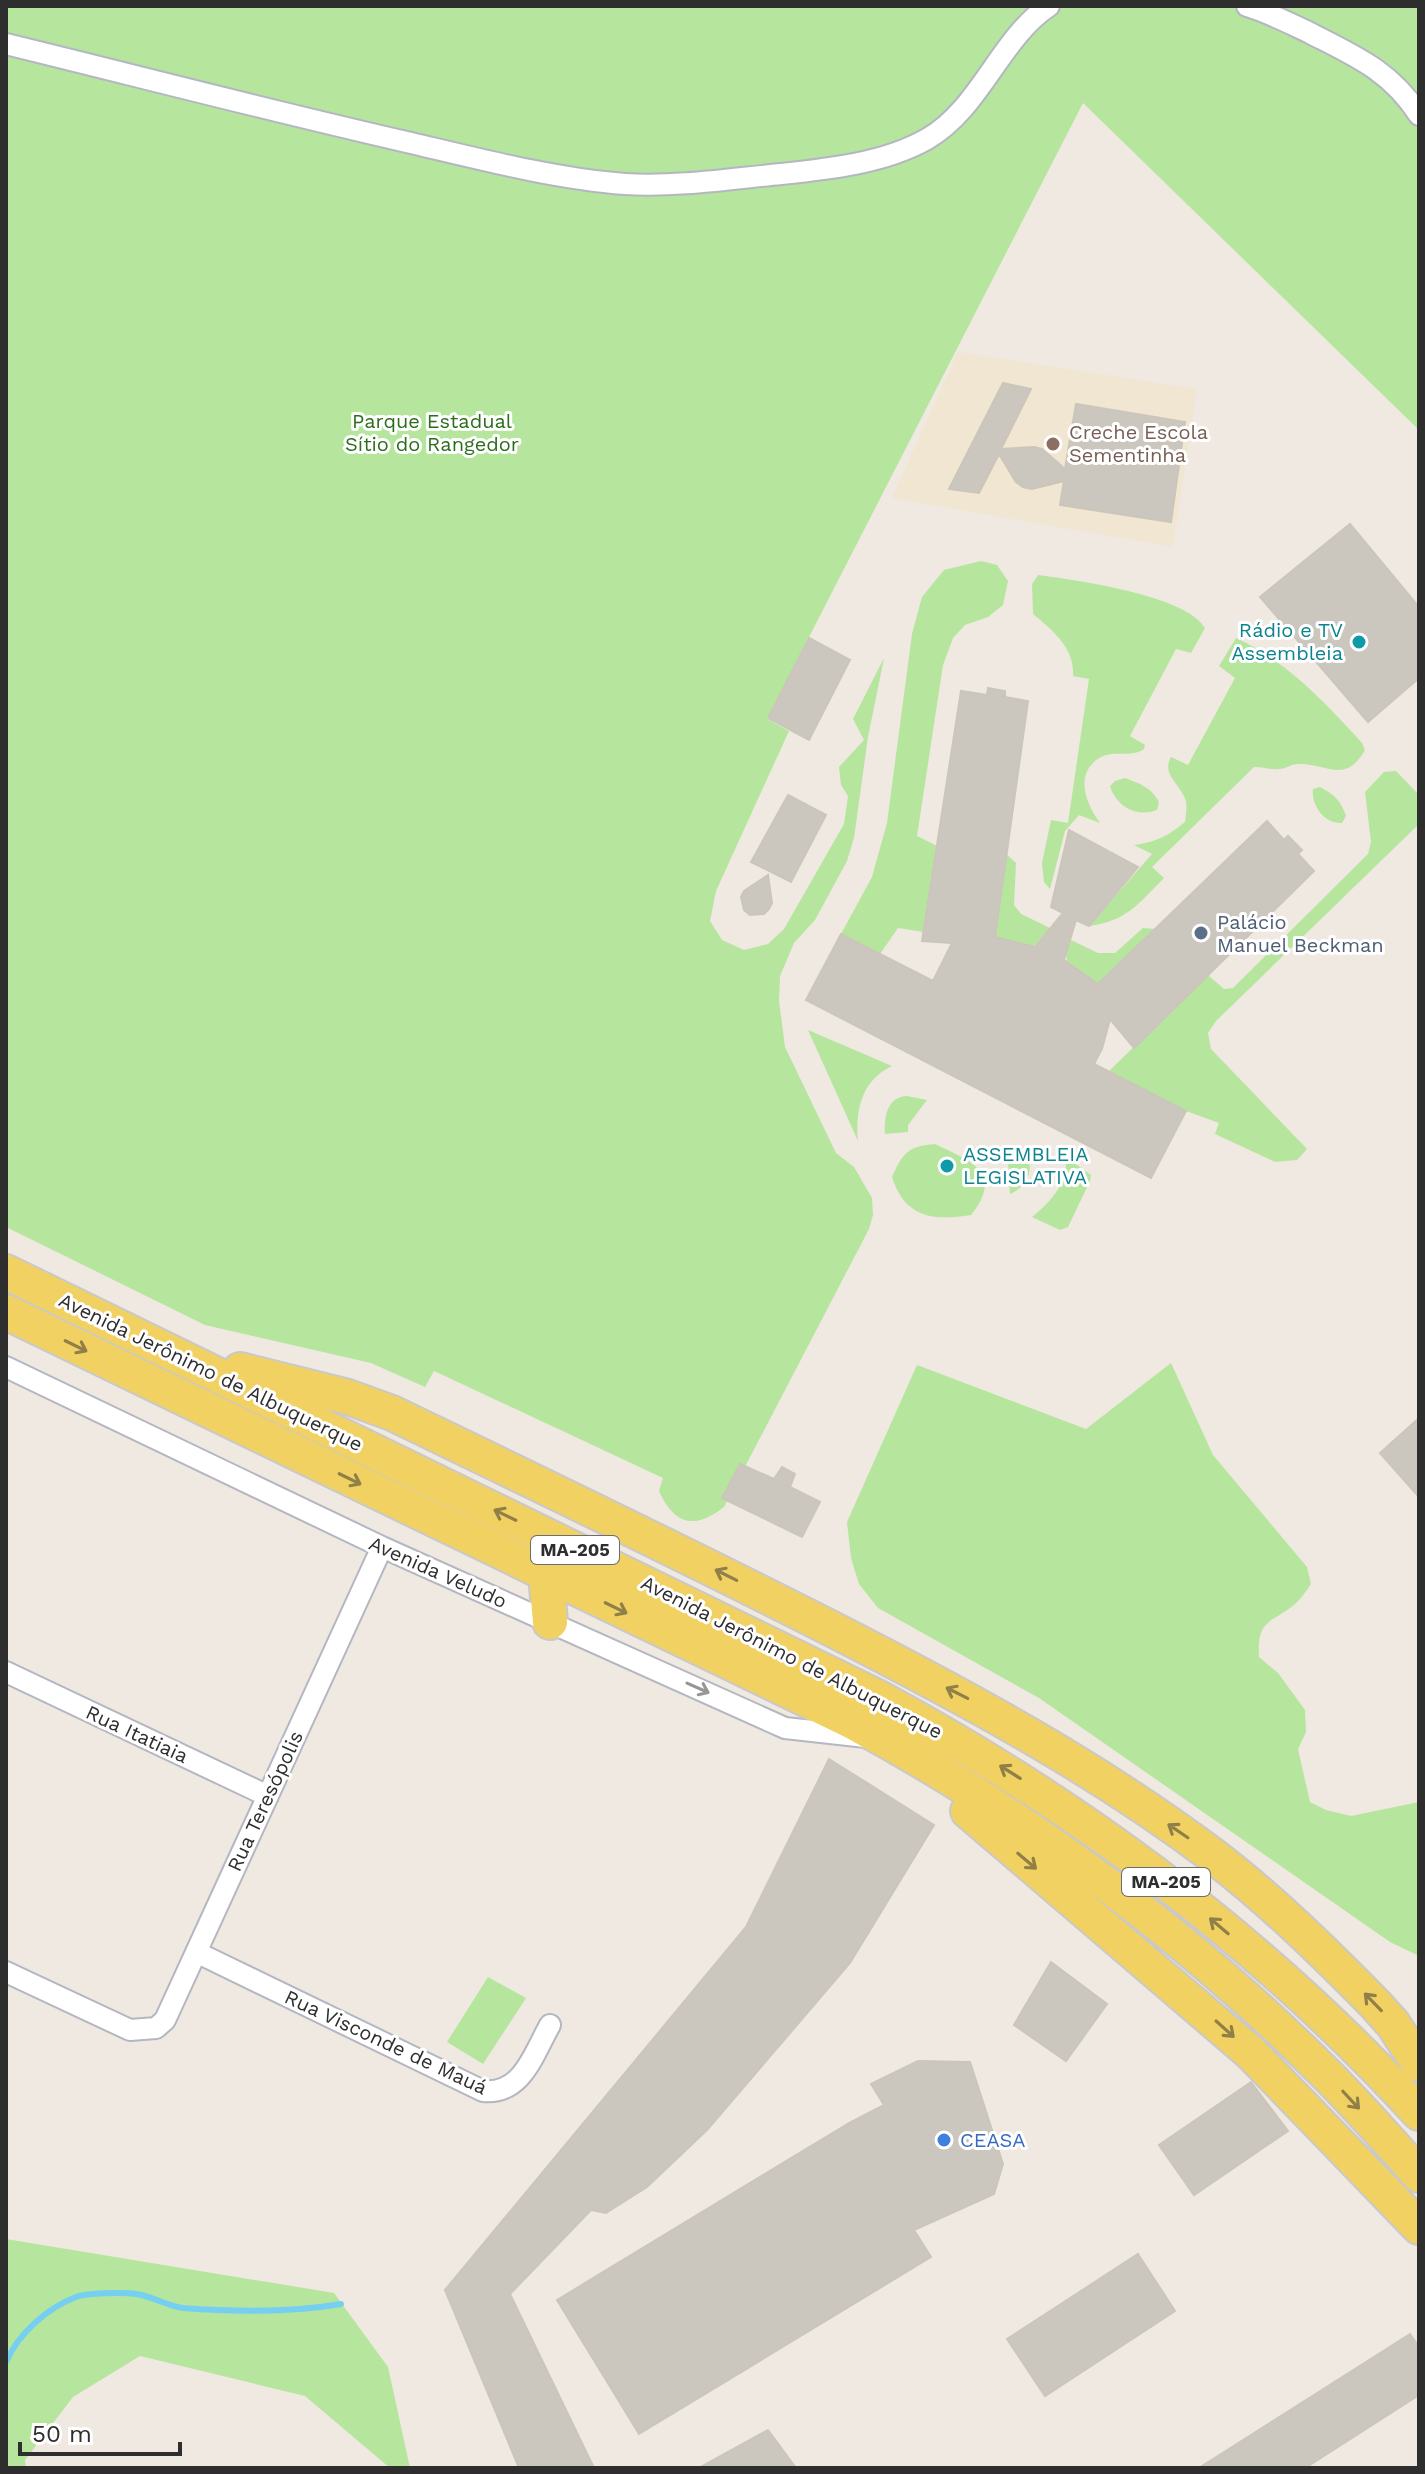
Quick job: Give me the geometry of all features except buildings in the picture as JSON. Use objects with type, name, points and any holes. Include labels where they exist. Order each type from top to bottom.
[{"type":"main road","name":"Avenida Jerônimo de Albuquerque","points":[[6,1272],[877,1697],[953,1738],[1021,1779],[1161,1878],[1234,1938],[1365,2056],[1419,2113]]},
{"type":"main road","name":"Avenida Jerônimo de Albuquerque","points":[[6,1312],[882,1738],[997,1808],[1136,1907],[1194,1954],[1296,2045],[1419,2175]]},
{"type":"main road","points":[[170,1352],[366,1403],[407,1420],[721,1573],[1025,1731],[1181,1833],[1244,1880],[1376,2005],[1393,2024],[1419,2064]]},
{"type":"main road","points":[[280,1445],[270,1428],[269,1415],[274,1403],[289,1391],[310,1387]]},
{"type":"main road","points":[[546,1574],[550,1622]]},
{"type":"main road","name":"Avenida Jerônimo de Albuquerque","points":[[882,1738],[1251,2053],[1419,2227]]},
{"type":"street","points":[[6,44],[268,111],[511,166],[623,184],[672,185],[808,171],[905,149],[927,139],[957,116],[1023,30],[1049,6]]},
{"type":"street","points":[[1247,6],[1283,19],[1364,59],[1387,77],[1419,115]]},
{"type":"street","name":"Avenida Veludo","points":[[6,1367],[382,1547],[785,1728],[882,1738]]},
{"type":"street","name":"Rua Teresópolis","points":[[6,1972],[130,2030],[156,2028],[165,2020],[382,1547]]},
{"type":"street","name":"Rua Itatiaia","points":[[6,1672],[268,1796]]},
{"type":"street","name":"Rua Visconde de Mauá","points":[[196,1952],[483,2091],[505,2090],[516,2083],[550,2025]]},
{"type":"shaded area","name":"Creche Escola Sementinha","points":[[958,352],[1197,389],[1173,547],[892,498]]},
{"type":"green space","name":"Parque Estadual Sítio do Rangedor","points":[[6,6],[1419,6],[1419,430],[1083,103],[767,719],[789,731],[716,891],[710,921],[722,940],[744,950],[768,944],[784,929],[844,824],[848,796],[841,785],[839,767],[864,740],[853,719],[884,658],[868,737],[854,838],[847,861],[815,920],[794,943],[780,976],[779,1001],[785,1047],[836,1153],[854,1167],[872,1198],[873,1215],[869,1229],[724,1507],[704,1519],[686,1520],[671,1511],[659,1491],[663,1478],[434,1371],[425,1387],[371,1363],[205,1325],[6,1227]]},
{"type":"green space","points":[[981,561],[997,565],[1008,581],[1003,605],[988,617],[965,625],[953,638],[943,665],[917,836],[937,846],[924,932],[898,928],[880,954],[841,934],[872,877],[887,823],[912,634],[922,597],[944,570]]},
{"type":"green space","points":[[1038,575],[1102,585],[1154,598],[1194,616],[1205,628],[1191,653],[1176,649],[1130,736],[1145,745],[1144,749],[1101,757],[1087,771],[1087,798],[1100,823],[1079,815],[1065,831],[1050,889],[1044,882],[1042,863],[1051,820],[1068,823],[1089,679],[1073,676],[1073,666],[1066,649],[1033,614],[1032,584]]},
{"type":"green space","points":[[1236,638],[1272,658],[1304,684],[1362,743],[1365,750],[1358,761],[1343,770],[1298,764],[1279,769],[1254,767],[1152,867],[1164,878],[1139,903],[1113,920],[1089,926],[1152,854],[1134,845],[1161,838],[1185,822],[1186,801],[1170,774],[1169,763],[1171,757],[1188,765],[1235,678],[1219,666]]},
{"type":"green space","points":[[1396,771],[1419,795],[1419,824],[1216,1021],[1208,1033],[1211,1049],[1307,1149],[1297,1160],[1275,1162],[1215,1134],[1219,1123],[1186,1111],[1108,1072],[1208,975],[1224,989],[1233,988],[1368,854],[1371,842],[1365,792],[1384,772]]},
{"type":"green space","points":[[1125,778],[1153,793],[1159,802],[1157,810],[1134,811],[1117,799],[1110,786]]},
{"type":"green space","points":[[1320,787],[1333,795],[1342,806],[1346,816],[1342,823],[1324,817],[1320,812],[1313,789]]},
{"type":"green space","points":[[1006,854],[1016,863],[1014,905],[1021,914],[1050,928],[1033,947],[994,937]]},
{"type":"green space","points":[[1143,928],[1155,929],[1098,984],[1067,962],[1066,954],[1071,940],[1098,953],[1115,953]]},
{"type":"green space","points":[[808,1030],[892,1066],[867,1088],[858,1118],[858,1141]]},
{"type":"green space","points":[[907,1096],[927,1100],[908,1125],[908,1132],[885,1134],[888,1109],[895,1100]]},
{"type":"green space","points":[[935,1144],[971,1163],[984,1178],[981,1200],[971,1215],[944,1217],[922,1214],[904,1201],[898,1191],[892,1177],[903,1157],[912,1149]]},
{"type":"green space","points":[[1013,1146],[1027,1156],[1030,1170],[1018,1190],[1010,1194],[1008,1162],[1012,1160]]},
{"type":"green space","points":[[1064,1156],[1091,1175],[1068,1227],[1060,1230],[1032,1217],[1052,1198],[1062,1182],[1066,1165]]},
{"type":"green space","points":[[1171,1363],[1213,1455],[1307,1567],[1311,1584],[1297,1602],[1263,1628],[1259,1657],[1278,1673],[1305,1710],[1306,1732],[1298,1749],[1310,1802],[1326,1810],[1351,1816],[1419,1802],[1419,1956],[1390,1942],[1039,1698],[878,1608],[859,1584],[851,1558],[847,1522],[917,1365],[1086,1429]]},
{"type":"green space","points":[[488,1977],[526,1998],[483,2064],[447,2042]]},
{"type":"green space","points":[[6,2239],[334,2293],[388,2367],[410,2468],[390,2468],[305,2396],[140,2356],[73,2397],[25,2460],[26,2468],[6,2468]]},
{"type":"waterway","points":[[6,2362],[35,2323],[65,2302],[81,2296],[130,2293],[183,2308],[223,2310],[282,2310],[341,2304]]},
{"type":"place","name":"Creche Escola Sementinha","points":[[1053,444]]},
{"type":"place","name":"Rádio e TV Assembleia","points":[[1359,642]]},
{"type":"place","name":"Palácio Manuel Beckman","points":[[1201,933]]},
{"type":"place","name":"ASSEMBLEIA LEGISLATIVA","points":[[947,1166]]},
{"type":"place","name":"CEASA","points":[[944,2140]]}]
